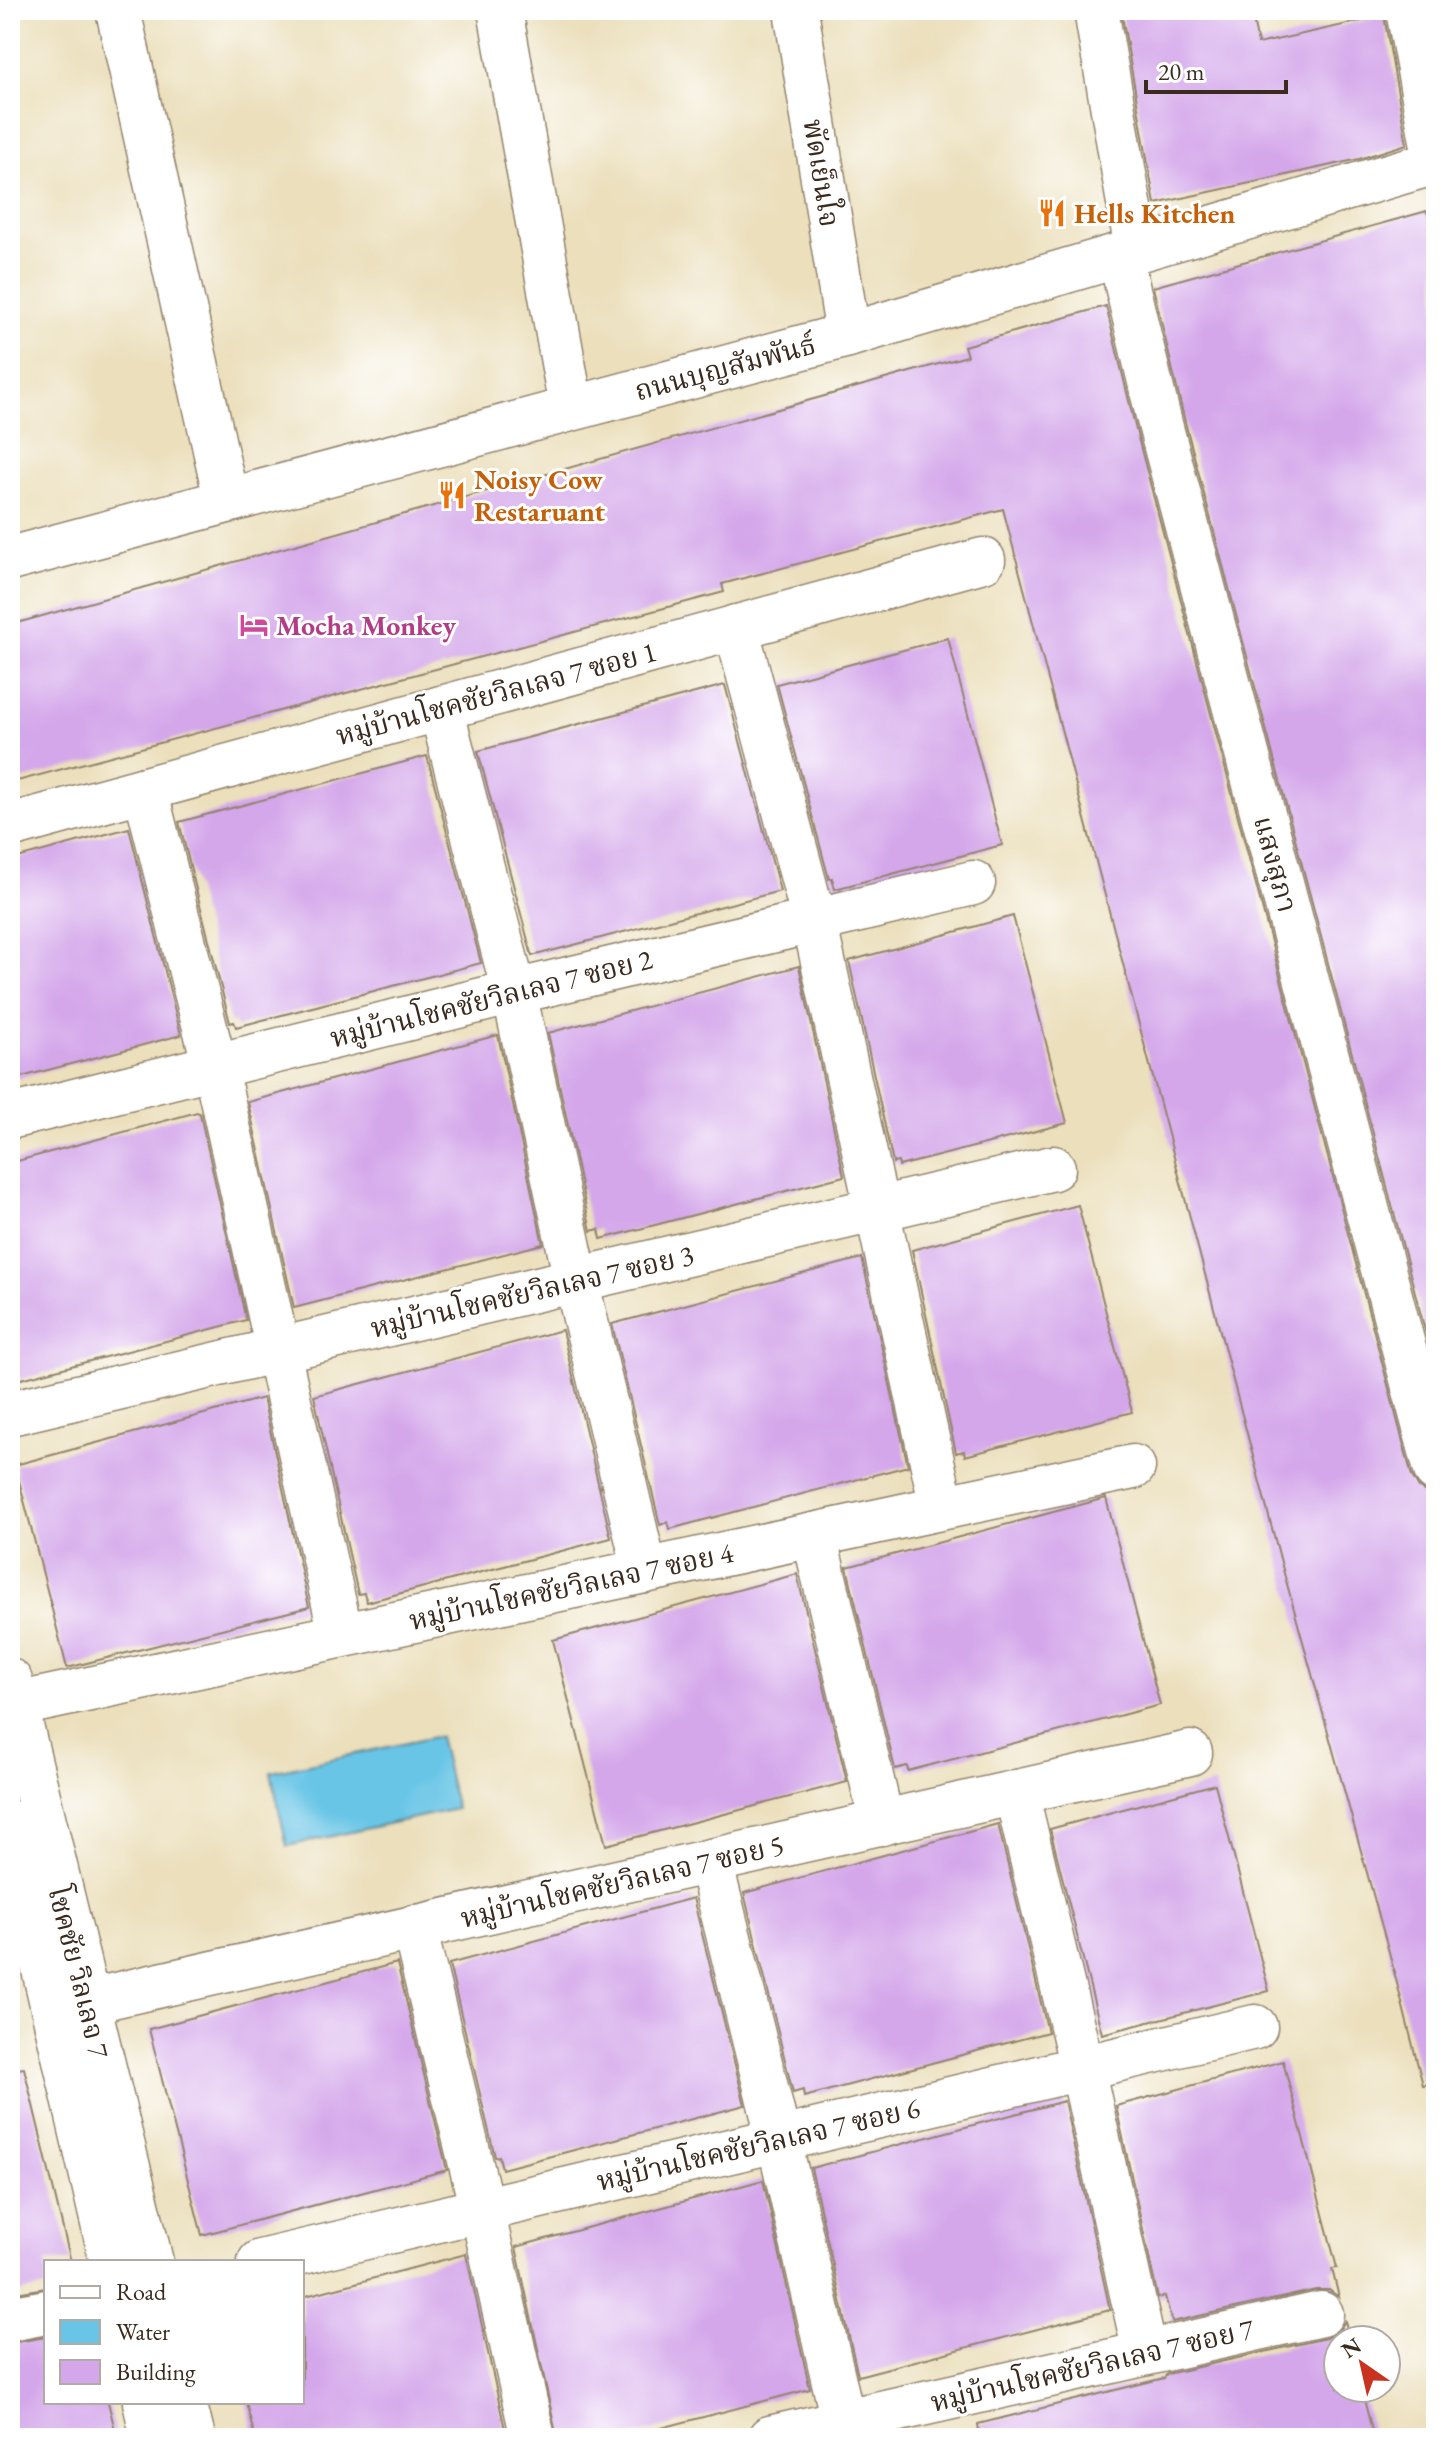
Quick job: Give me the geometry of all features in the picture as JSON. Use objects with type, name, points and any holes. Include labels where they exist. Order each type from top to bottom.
[{"type":"street","points":[[118,10],[226,499]]},
{"type":"street","points":[[500,10],[571,407]]},
{"type":"street","name":"พัดเย็นใจ","points":[[796,10],[848,335]]},
{"type":"street","name":"แสงสุภา","points":[[1096,10],[1128,253],[1164,440],[1436,1470]]},
{"type":"street","points":[[1408,10],[1436,162]]},
{"type":"street","name":"ถนนบุญสัมพันธ์","points":[[10,559],[848,335],[1436,162]]},
{"type":"street","name":"หมู่บ้านโชคชัยวิลเลจ 7 ซอย 1","points":[[10,826],[983,560]]},
{"type":"street","points":[[736,627],[814,920],[942,1507]]},
{"type":"street","points":[[441,708],[514,992],[576,1280],[645,1571]]},
{"type":"street","points":[[145,789],[215,1067],[341,1635]]},
{"type":"street","name":"หมู่บ้านโชคชัยวิลเลจ 7 ซอย 2","points":[[10,1117],[514,992],[973,883]]},
{"type":"street","name":"หมู่บ้านโชคชัยวิลเลจ 7 ซอย 3","points":[[10,1413],[1053,1168]]},
{"type":"street","name":"หมู่บ้านโชคชัยวิลเลจ 7 ซอย 4","points":[[12,1697],[341,1635],[1133,1467]]},
{"type":"street","points":[[814,1535],[882,1823]]},
{"type":"street","name":"โชคชัย วิลเลจ 7","points":[[12,1697],[70,2005],[112,2260]]},
{"type":"street","name":"หมู่บ้านโชคชัยวิลเลจ 7 ซอย 5","points":[[70,2005],[1190,1753]]},
{"type":"street","points":[[1016,1792],[1082,2067],[1145,2353]]},
{"type":"street","name":"โชคชัย วิลเลจ 7","points":[[10,1823],[150,2260]]},
{"type":"street","points":[[710,1861],[779,2140],[843,2421]]},
{"type":"street","points":[[414,1927],[533,2438]]},
{"type":"street","name":"หมู่บ้านโชคชัยวิลเลจ 7 ซอย 6","points":[[269,2260],[1255,2027]]},
{"type":"street","points":[[10,2319],[44,2312]]},
{"type":"street","name":"หมู่บ้านโชคชัยวิลเลจ 7 ซอย 7","points":[[770,2438],[1321,2314]]},
{"type":"street","points":[[145,2404],[153,2438]]},
{"type":"street","points":[[184,2404],[193,2438]]},
{"type":"water","points":[[439,1736],[456,1809],[287,1846],[271,1772]]},
{"type":"building","points":[[1121,10],[1251,10],[1258,44],[1384,16],[1407,144],[1359,159],[1155,204]]},
{"type":"building","points":[[1427,211],[1436,242],[1436,1372],[1184,418],[1153,287]]},
{"type":"building","points":[[1106,306],[1412,1476],[1419,1488],[1436,1494],[1436,2083],[1423,2085],[1282,1566],[1003,509],[722,584],[724,592],[10,783],[10,625],[967,356],[964,346]]},
{"type":"building","points":[[948,638],[1002,845],[835,889],[832,878],[829,879],[777,684]]},
{"type":"building","points":[[725,685],[780,891],[532,956],[478,751]]},
{"type":"building","points":[[427,756],[481,963],[236,1027],[234,1022],[230,1023],[179,822]]},
{"type":"building","points":[[129,828],[181,1035],[10,1080],[10,860]]},
{"type":"building","points":[[1013,916],[1067,1123],[899,1166],[898,1162],[893,1163],[849,961]]},
{"type":"building","points":[[799,966],[844,1176],[601,1239],[599,1229],[591,1231],[548,1033]]},
{"type":"building","points":[[498,1035],[543,1244],[294,1308],[248,1102]]},
{"type":"building","points":[[197,1112],[200,1114],[246,1320],[10,1382],[10,1163]]},
{"type":"building","points":[[1078,1205],[1132,1412],[965,1456],[964,1451],[956,1453],[912,1250]]},
{"type":"building","points":[[862,1258],[908,1466],[670,1529],[668,1522],[660,1525],[612,1324]]},
{"type":"building","points":[[562,1330],[611,1538],[367,1602],[364,1593],[358,1594],[314,1396]]},
{"type":"building","points":[[263,1398],[309,1607],[67,1668],[15,1465]]},
{"type":"building","points":[[1106,1498],[1160,1705],[908,1771],[907,1766],[895,1769],[847,1567]]},
{"type":"building","points":[[797,1574],[847,1782],[606,1845],[553,1640]]},
{"type":"building","points":[[1215,1784],[1269,1991],[1102,2034],[1050,1829]]},
{"type":"building","points":[[998,1824],[1048,2032],[804,2097],[803,2090],[793,2093],[744,1893]]},
{"type":"building","points":[[693,1898],[745,2105],[502,2169],[499,2156],[495,2157],[449,1964]]},
{"type":"building","points":[[397,1963],[447,2170],[202,2235],[149,2029]]},
{"type":"building","points":[[1283,2061],[1337,2268],[1332,2269],[1339,2297],[1329,2290],[1316,2290],[1172,2322],[1165,2296],[1158,2298],[1116,2106]]},
{"type":"building","points":[[24,2068],[71,2260],[44,2260],[44,2288],[10,2294],[10,2070]]},
{"type":"building","points":[[1064,2101],[1110,2310],[858,2376],[811,2168]]},
{"type":"building","points":[[763,2180],[810,2389],[623,2438],[557,2438],[516,2247]]},
{"type":"building","points":[[466,2254],[507,2438],[255,2438],[246,2404],[304,2404],[304,2296]]},
{"type":"building","points":[[44,2337],[44,2404],[108,2404],[117,2438],[10,2438],[10,2343]]},
{"type":"building","points":[[1322,2339],[1322,2404],[1365,2404],[1374,2438],[980,2438],[978,2424],[1164,2378],[1167,2374]]},
{"type":"place","name":"Hells Kitchen","points":[[1052,213]]},
{"type":"place","name":"Noisy Cow Restaruant","points":[[452,495]]},
{"type":"place","name":"Mocha Monkey","points":[[254,625]]}]
